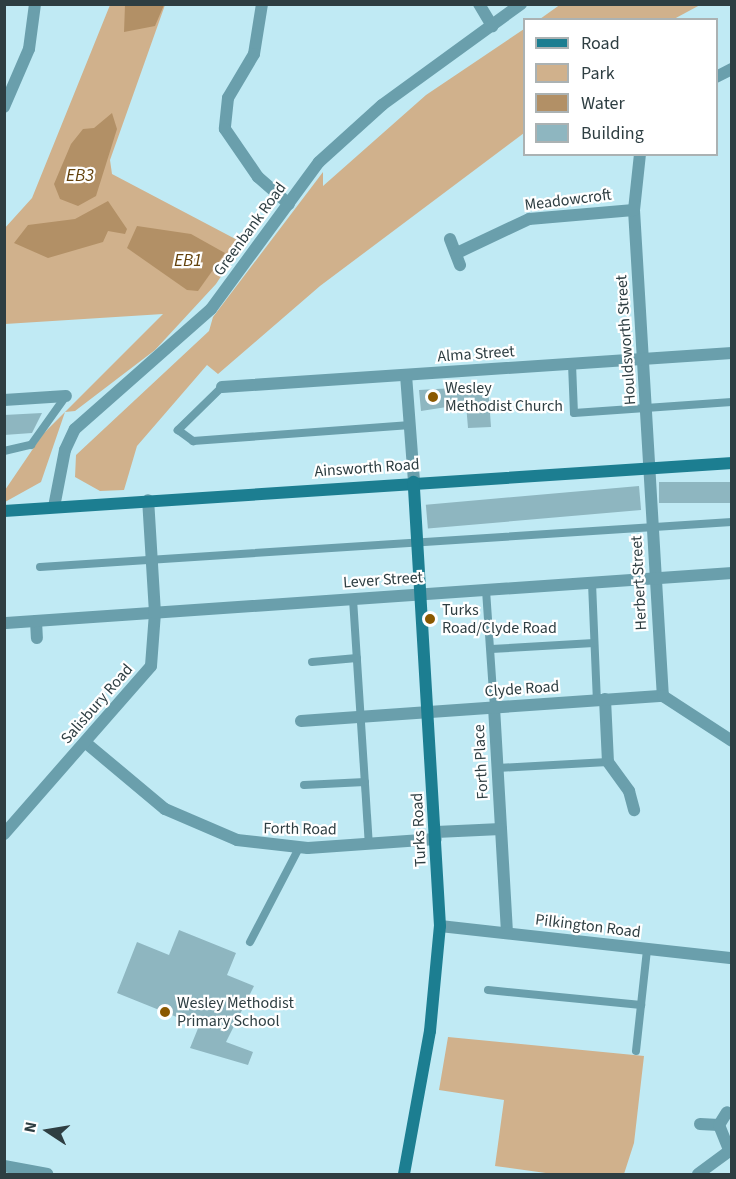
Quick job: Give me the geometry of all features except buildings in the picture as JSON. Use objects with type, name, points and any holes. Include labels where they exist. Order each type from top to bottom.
[{"type":"main road","name":"Ainsworth Road","points":[[4,511],[414,482],[732,463]]},
{"type":"main road","name":"Turks Road","points":[[404,1174],[431,1024],[440,926],[414,482]]},
{"type":"street","points":[[4,107],[29,49],[35,4]]},
{"type":"street","points":[[262,4],[254,54],[228,98],[225,129],[258,177],[289,204]]},
{"type":"street","points":[[479,4],[492,26]]},
{"type":"street","name":"Greenbank Road","points":[[54,507],[65,450],[75,429],[211,309],[319,162],[382,105],[521,4]]},
{"type":"street","points":[[718,76],[732,69]]},
{"type":"street","name":"Meadowcroft","points":[[450,239],[458,259],[529,219],[634,210],[640,156]]},
{"type":"street","name":"Houldsworth Street","points":[[634,210],[651,468]]},
{"type":"street","name":"Alma Street","points":[[222,387],[732,353]]},
{"type":"street","points":[[406,375],[414,482]]},
{"type":"street","points":[[4,400],[66,396]]},
{"type":"street","name":"Herbert Street","points":[[651,468],[653,579],[663,696]]},
{"type":"street","name":"Salisbury Road","points":[[4,834],[151,666],[155,613],[148,500]]},
{"type":"street","name":"Lever Street","points":[[6,623],[732,573]]},
{"type":"street","points":[[36,621],[37,638]]},
{"type":"street","points":[[663,696],[732,741]]},
{"type":"street","name":"Clyde Road","points":[[301,721],[663,696]]},
{"type":"street","points":[[601,700],[608,762],[629,790],[634,810]]},
{"type":"street","name":"Forth Place","points":[[494,707],[507,933]]},
{"type":"street","name":"Forth Road","points":[[86,743],[165,809],[201,829],[250,844],[299,848],[369,844],[501,829]]},
{"type":"street","name":"Pilkington Road","points":[[440,926],[732,958]]},
{"type":"street","points":[[719,1125],[727,1112]]},
{"type":"street","points":[[700,1124],[719,1125]]},
{"type":"street","points":[[698,1174],[730,1149],[719,1125]]},
{"type":"street","points":[[4,1167],[47,1174]]},
{"type":"lane","points":[[572,364],[574,413],[732,402]]},
{"type":"lane","points":[[222,387],[178,430],[193,441],[410,425]]},
{"type":"lane","points":[[4,451],[31,445],[66,396]]},
{"type":"lane","points":[[40,567],[418,545],[732,522]]},
{"type":"lane","points":[[592,583],[594,643],[601,700]]},
{"type":"lane","name":"Forth Place","points":[[486,590],[494,707]]},
{"type":"lane","points":[[353,599],[369,844]]},
{"type":"lane","points":[[491,649],[594,643]]},
{"type":"lane","points":[[312,662],[357,658]]},
{"type":"lane","points":[[498,768],[608,762]]},
{"type":"lane","points":[[304,785],[365,782]]},
{"type":"lane","points":[[250,942],[299,848]]},
{"type":"lane","points":[[636,1052],[647,950]]},
{"type":"lane","points":[[488,990],[641,1005]]},
{"type":"green space","points":[[561,4],[700,4],[676,18],[541,18]]},
{"type":"green space","points":[[110,5],[165,5],[110,160],[112,174],[243,243],[216,284],[155,350],[75,411],[65,412],[163,314],[5,324],[4,229],[32,198]]},
{"type":"green space","points":[[523,30],[523,134],[320,286],[218,374],[207,365],[137,446],[124,490],[100,491],[75,477],[76,455],[209,331],[213,317],[323,172],[323,186],[426,95]]},
{"type":"green space","points":[[65,412],[41,482],[5,502],[5,490],[43,434]]},
{"type":"green space","points":[[448,1037],[644,1056],[634,1143],[624,1174],[553,1174],[495,1166],[504,1100],[439,1090]]},
{"type":"water","points":[[125,4],[164,5],[155,26],[124,32]]},
{"type":"water","name":"EB3","points":[[112,113],[117,129],[96,196],[78,206],[60,199],[54,184],[71,144],[83,129],[94,128]]},
{"type":"water","points":[[108,201],[127,229],[125,234],[108,231],[103,242],[48,258],[14,243],[28,225],[75,219]]},
{"type":"water","name":"EB1","points":[[137,226],[191,234],[225,253],[198,291],[187,290],[127,248]]},
{"type":"place","name":"Wesley Methodist Church","points":[[433,397]]},
{"type":"place","name":"Turks Road/Clyde Road","points":[[430,619]]},
{"type":"place","name":"Wesley Methodist Primary School","points":[[165,1012]]}]
